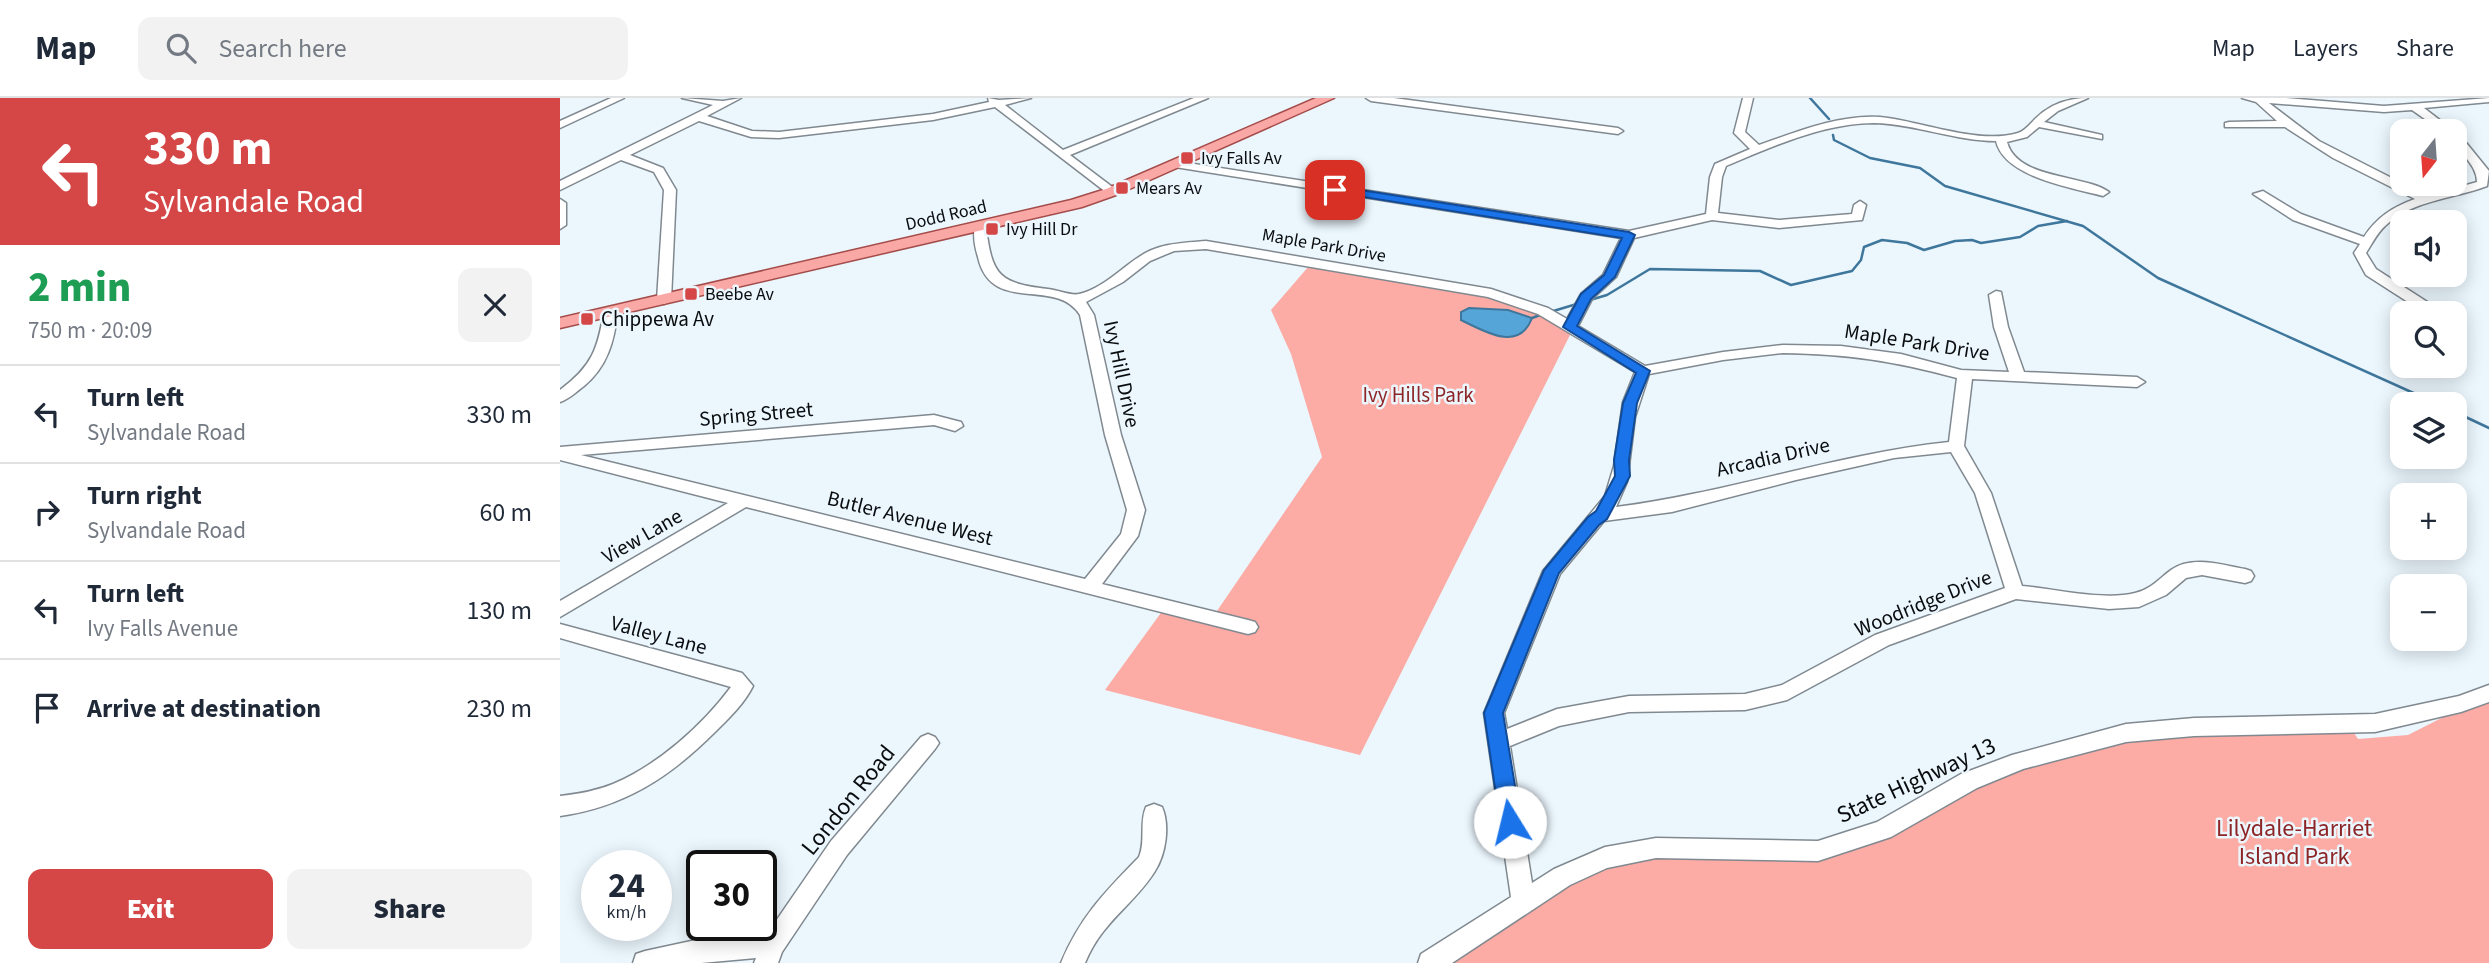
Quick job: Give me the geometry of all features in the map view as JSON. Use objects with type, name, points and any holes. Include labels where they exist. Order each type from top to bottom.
[{"type":"main road","name":"Dodd Road","points":[[560,323],[1076,204],[1111,192],[1326,98]]},
{"type":"street","points":[[560,125],[619,98]]},
{"type":"street","points":[[687,98],[725,104]]},
{"type":"street","points":[[560,186],[736,98]]},
{"type":"street","points":[[698,117],[751,134],[771,135],[933,117],[993,102],[1026,98]]},
{"type":"street","points":[[1062,154],[1203,98]]},
{"type":"street","points":[[1371,98],[1618,131]]},
{"type":"street","points":[[1748,98],[1739,133],[1757,149]]},
{"type":"street","points":[[1712,216],[1716,177],[1721,164],[1757,149],[1841,125],[1872,120],[2001,138],[2023,135],[2066,103],[2083,98]]},
{"type":"street","points":[[2255,98],[2348,108],[2416,108],[2489,99]]},
{"type":"street","points":[[2255,98],[2286,124],[2334,154],[2425,199]]},
{"type":"street","points":[[2441,98],[2452,104]]},
{"type":"street","points":[[993,102],[1111,192]]},
{"type":"street","points":[[2416,108],[2432,119]]},
{"type":"street","points":[[2038,124],[2098,137]]},
{"type":"street","points":[[2229,125],[2286,124]]},
{"type":"street","points":[[2001,138],[2006,154],[2022,166],[2082,187],[2104,191]]},
{"type":"street","points":[[2468,152],[2483,171],[2483,184],[2468,190]]},
{"type":"street","points":[[622,156],[659,170],[670,190],[664,300]]},
{"type":"street","points":[[1175,164],[1629,235],[1712,216],[1779,224],[1858,218],[1860,205]]},
{"type":"street","points":[[2259,194],[2311,224],[2367,242]]},
{"type":"street","points":[[2416,301],[2371,272],[2360,253],[2380,224],[2399,209],[2441,196]]},
{"type":"street","points":[[560,203],[560,225]]},
{"type":"street","name":"Ivy Hill Drive","points":[[979,227],[982,258],[995,282],[1010,289],[1059,294],[1077,301],[1087,315],[1113,435],[1136,510],[1129,536],[1090,586]]},
{"type":"street","points":[[1570,327],[1586,297],[1609,277],[1629,235]]},
{"type":"street","name":"Maple Park Drive","points":[[1077,301],[1118,279],[1145,258],[1172,247],[1206,245],[1491,293],[1543,311],[1643,371],[1723,356],[1783,349],[1841,350],[1877,355],[1961,374],[2137,382]]},
{"type":"street","points":[[1996,295],[2001,327],[2018,377]]},
{"type":"street","points":[[560,397],[584,379],[598,364],[607,344],[611,311]]},
{"type":"street","points":[[1523,901],[1494,713],[1552,570],[1593,521],[1602,515],[1623,476],[1622,460],[1630,403],[1643,371]]},
{"type":"street","points":[[1961,374],[1965,375],[1956,446],[1983,493],[2015,592]]},
{"type":"street","name":"Spring Street","points":[[560,453],[934,420],[955,426]]},
{"type":"street","name":"Arcadia Drive","points":[[1602,515],[1672,506],[1796,474],[1894,453],[1956,446]]},
{"type":"street","name":"Butler Avenue West","points":[[560,453],[1248,627]]},
{"type":"street","name":"View Lane","points":[[560,610],[746,500]]},
{"type":"street","name":"Woodridge Drive","points":[[1497,742],[1557,718],[1629,704],[1745,702],[1787,692],[1882,640],[2015,592],[2109,601],[2139,600],[2159,590],[2181,572],[2202,568],[2245,576]]},
{"type":"street","name":"Valley Lane","points":[[560,631],[735,679],[743,686],[736,699],[678,756],[644,782],[580,804],[560,806]]},
{"type":"street","name":"State Highway 13","points":[[1430,963],[1562,877],[1605,858],[1638,850],[1675,848],[1818,851],[1883,830],[1969,781],[2020,761],[2126,733],[2194,727],[2375,723],[2460,704],[2489,693]]},
{"type":"street","name":"London Road","points":[[770,954],[839,848],[928,743]]},
{"type":"street","points":[[1073,963],[1089,930],[1147,864],[1153,850],[1154,814]]},
{"type":"street","points":[[645,963],[705,950],[770,954]]},
{"type":"green space","name":"Ivy Hills Park","points":[[1309,266],[1502,298],[1535,310],[1571,333],[1360,755],[1105,690],[1163,610],[1217,611],[1322,457],[1291,354],[1271,310]]},
{"type":"green space","name":"Lilydale-Harriet Island Park","points":[[2489,694],[2489,963],[1421,963],[1549,878],[1607,854],[1840,853],[2034,755],[2181,727],[2345,719],[2358,739],[2408,735]]},
{"type":"water","points":[[1469,308],[1508,310],[1532,318],[1519,335],[1500,336],[1461,320],[1461,312]]},
{"type":"waterway","points":[[1810,98],[1829,119]]},
{"type":"waterway","points":[[1833,135],[1834,140],[1870,158],[1920,168],[1945,186],[2066,221]]},
{"type":"waterway","points":[[1590,300],[1607,295],[1650,269],[1760,271],[1791,285],[1852,271],[1861,260],[1864,247],[1882,240],[1907,243],[1924,250],[1955,241],[1972,240],[1981,243],[2020,237],[2038,226],[2066,221]]},
{"type":"waterway","points":[[2066,221],[2083,226],[2158,278],[2411,392]]},
{"type":"waterway","points":[[1550,312],[1580,303]]},
{"type":"waterway","points":[[1532,318],[1543,314]]},
{"type":"waterway","points":[[2467,418],[2489,428]]},
{"type":"place","name":"Ivy Falls Av","points":[[1187,158]]},
{"type":"place","name":"Mears Av","points":[[1122,188]]},
{"type":"place","name":"Ivy Hill Dr","points":[[992,229]]},
{"type":"place","name":"Beebe Av","points":[[691,294]]},
{"type":"place","name":"Chippewa Av","points":[[587,319]]},
{"type":"route","points":[[1335,190],[1629,235],[1609,277],[1586,297],[1570,327],[1643,371],[1630,403],[1622,460],[1623,476],[1602,515],[1593,521],[1552,570],[1494,713],[1510,822]]}]
